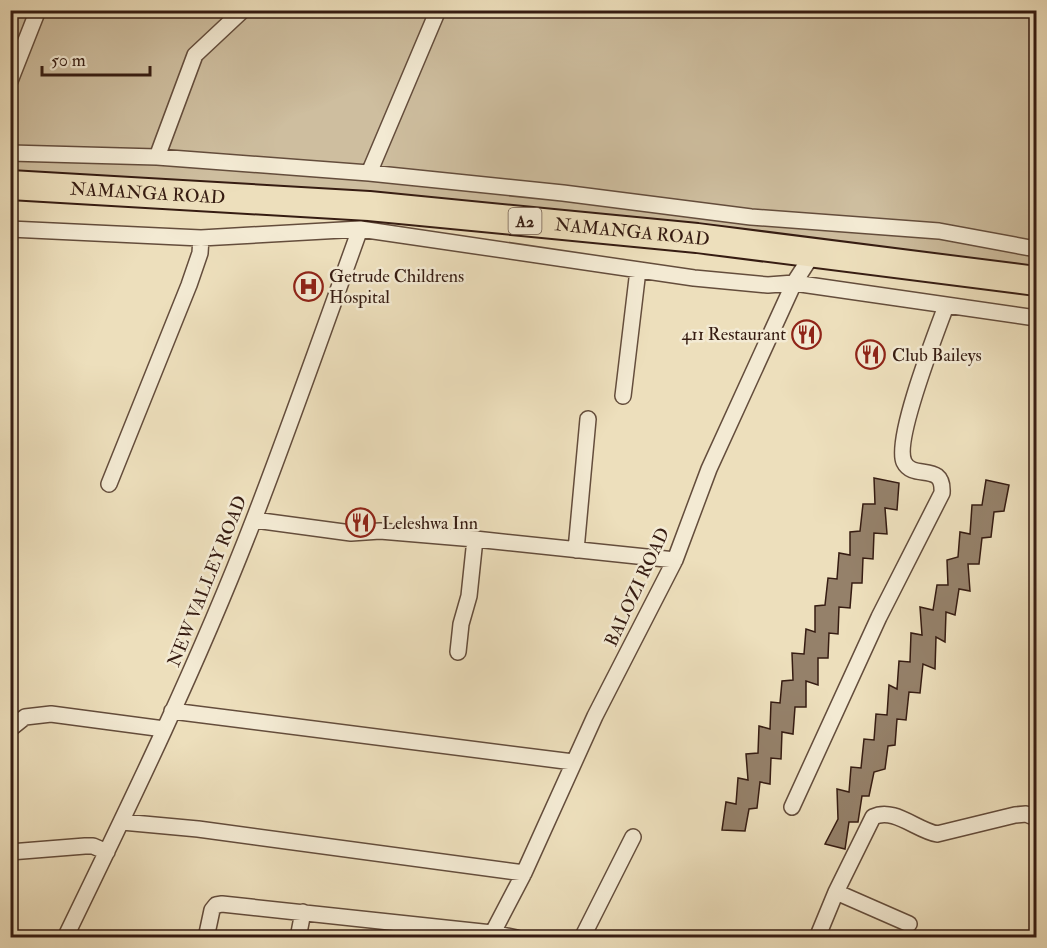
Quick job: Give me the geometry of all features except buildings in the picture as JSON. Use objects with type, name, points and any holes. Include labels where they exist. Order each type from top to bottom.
[{"type":"highway","name":"NAMANGA ROAD","points":[[10,185],[369,206],[685,236],[1036,281]]},
{"type":"street","points":[[10,81],[38,10]]},
{"type":"street","points":[[157,157],[195,55],[243,10]]},
{"type":"street","points":[[369,173],[438,10]]},
{"type":"street","points":[[10,153],[157,157],[369,173],[563,194],[751,218],[939,231],[1036,249]]},
{"type":"street","points":[[10,229],[201,238],[360,229],[638,270],[758,284],[794,283],[1036,318]]},
{"type":"street","name":"NEW VALLEY ROAD","points":[[65,938],[122,822],[254,520],[360,229]]},
{"type":"street","points":[[109,484],[189,285],[200,253],[201,238]]},
{"type":"street","name":"BALOZI ROAD","points":[[491,935],[524,873],[573,762],[675,560],[709,469],[794,283],[814,252]]},
{"type":"street","points":[[623,396],[638,270]]},
{"type":"street","points":[[792,807],[879,618],[942,493],[940,478],[935,474],[911,470],[906,465],[901,451],[918,384],[946,306]]},
{"type":"street","points":[[576,550],[588,419]]},
{"type":"street","points":[[254,520],[351,533],[380,531],[675,560]]},
{"type":"street","points":[[458,652],[461,624],[469,596],[475,539]]},
{"type":"street","points":[[172,711],[573,762]]},
{"type":"street","points":[[10,729],[25,717],[51,714],[164,729]]},
{"type":"street","points":[[817,938],[836,892],[873,817],[880,813],[890,814],[937,834],[1015,815],[1026,814],[1036,818]]},
{"type":"street","points":[[122,822],[198,829],[524,873]]},
{"type":"street","points":[[582,938],[633,837]]},
{"type":"street","points":[[10,852],[85,846],[93,846],[107,852]]},
{"type":"street","points":[[836,892],[909,924]]},
{"type":"street","points":[[206,938],[212,910],[216,905],[222,904],[303,912],[392,930],[517,938]]},
{"type":"street","points":[[298,938],[303,912]]},
{"type":"shaded area","points":[[11,11],[1036,11],[1036,279],[11,184]]},
{"type":"place","name":"Getrude Childrens Hospital","points":[[308,286]]},
{"type":"place","name":"411 Restaurant","points":[[807,334]]},
{"type":"place","name":"Club Baileys","points":[[871,355]]},
{"type":"place","name":"Leleshwa Inn","points":[[361,523]]}]
